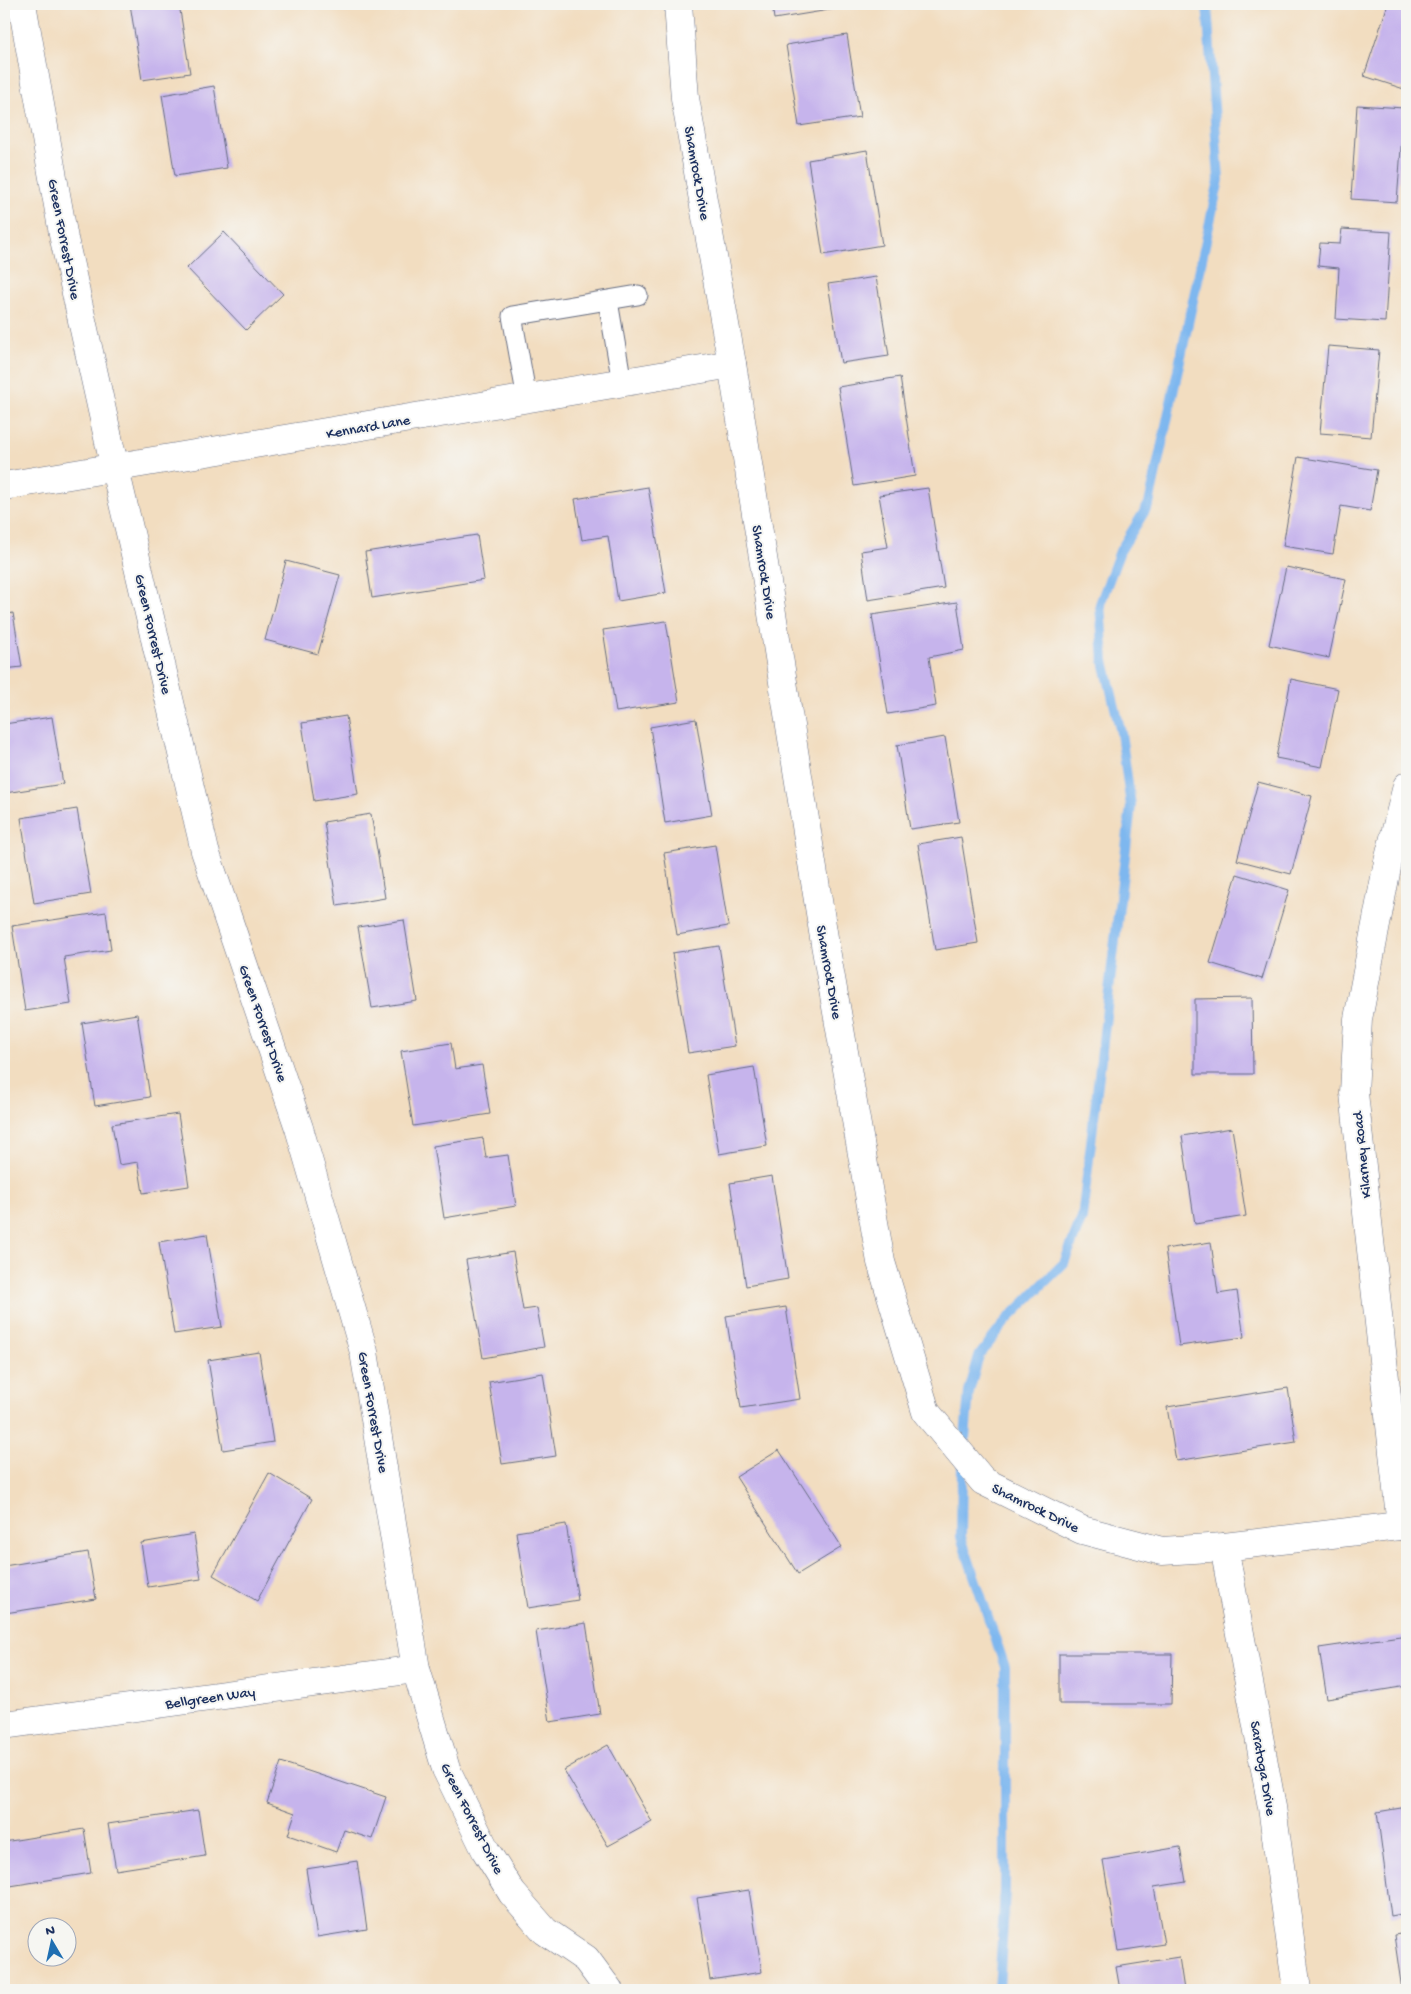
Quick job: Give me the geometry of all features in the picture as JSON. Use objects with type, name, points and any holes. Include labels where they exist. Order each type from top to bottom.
[{"type":"street","name":"Green Forrest Drive","points":[[22,4],[64,240],[115,469],[206,851],[299,1128],[364,1352],[416,1669],[446,1770],[486,1851],[512,1893],[545,1931],[586,1959],[609,1990]]},
{"type":"street","name":"Shamrock Drive","points":[[678,4],[685,98],[732,364],[825,944],[882,1262],[926,1412],[983,1481],[1082,1530],[1162,1551],[1224,1547],[1404,1526]]},
{"type":"street","name":"Kennard Lane","points":[[4,486],[115,469],[732,364]]},
{"type":"street","name":"Kilarney Road","points":[[1404,1526],[1354,1093],[1358,1019],[1398,863],[1407,786]]},
{"type":"street","name":"Saratoga Drive","points":[[1224,1547],[1272,1807],[1297,1990]]},
{"type":"street","name":"Bellgreen Way","points":[[4,1726],[416,1669]]},
{"type":"lane","points":[[527,399],[512,316],[638,295]]},
{"type":"lane","points":[[608,301],[622,383]]},
{"type":"building","points":[[130,4],[179,4],[190,73],[142,80]]},
{"type":"building","points":[[772,4],[834,4],[835,9],[774,19]]},
{"type":"building","points":[[1388,4],[1407,4],[1407,90],[1364,76]]},
{"type":"building","points":[[847,35],[860,117],[799,126],[786,45]]},
{"type":"building","points":[[214,86],[227,168],[175,176],[162,95]]},
{"type":"building","points":[[1357,105],[1404,108],[1397,202],[1351,199]]},
{"type":"building","points":[[867,150],[882,245],[823,255],[808,160]]},
{"type":"building","points":[[1342,229],[1391,232],[1385,322],[1336,319],[1339,268],[1318,266],[1320,243],[1340,244]]},
{"type":"building","points":[[224,232],[283,294],[246,330],[187,268]]},
{"type":"building","points":[[876,277],[889,356],[841,363],[828,284]]},
{"type":"building","points":[[1328,346],[1379,350],[1371,437],[1320,433]]},
{"type":"building","points":[[900,377],[915,476],[854,486],[838,387]]},
{"type":"building","points":[[1298,457],[1377,470],[1370,511],[1341,506],[1333,554],[1283,546]]},
{"type":"building","points":[[648,487],[666,593],[618,601],[608,536],[582,540],[575,499]]},
{"type":"building","points":[[928,488],[944,588],[868,600],[861,551],[888,547],[879,495]]},
{"type":"building","points":[[477,535],[484,580],[372,598],[365,552]]},
{"type":"building","points":[[286,561],[340,575],[318,654],[265,640]]},
{"type":"building","points":[[1286,567],[1346,579],[1329,658],[1269,645]]},
{"type":"building","points":[[957,602],[964,650],[929,657],[936,706],[888,714],[872,615]]},
{"type":"building","points":[[13,613],[22,667],[4,669],[4,615]]},
{"type":"building","points":[[666,621],[679,702],[616,712],[603,630]]},
{"type":"building","points":[[1291,679],[1338,689],[1322,767],[1276,758]]},
{"type":"building","points":[[346,716],[358,794],[314,801],[302,723]]},
{"type":"building","points":[[52,717],[63,784],[5,793],[4,724]]},
{"type":"building","points":[[696,719],[712,815],[665,823],[650,727]]},
{"type":"building","points":[[945,737],[959,822],[910,829],[897,745]]},
{"type":"building","points":[[1258,782],[1312,796],[1291,874],[1237,860]]},
{"type":"building","points":[[77,809],[91,894],[34,903],[21,818]]},
{"type":"building","points":[[371,814],[385,898],[337,906],[324,822]]},
{"type":"building","points":[[961,837],[978,943],[935,950],[918,844]]},
{"type":"building","points":[[715,845],[728,926],[677,935],[664,853]]},
{"type":"building","points":[[1237,874],[1289,890],[1262,979],[1210,963]]},
{"type":"building","points":[[106,912],[111,950],[64,957],[71,1004],[25,1011],[12,926]]},
{"type":"building","points":[[404,920],[417,1001],[372,1008],[358,927]]},
{"type":"building","points":[[719,946],[735,1046],[688,1053],[672,953]]},
{"type":"building","points":[[1252,998],[1253,1074],[1195,1074],[1195,999]]},
{"type":"building","points":[[137,1014],[150,1097],[95,1106],[82,1023]]},
{"type":"building","points":[[451,1043],[455,1069],[482,1065],[490,1114],[413,1126],[401,1051]]},
{"type":"building","points":[[754,1067],[767,1146],[719,1154],[706,1075]]},
{"type":"building","points":[[178,1114],[189,1186],[143,1193],[138,1162],[119,1165],[112,1124]]},
{"type":"building","points":[[1232,1128],[1246,1216],[1195,1224],[1182,1136]]},
{"type":"building","points":[[483,1138],[486,1158],[508,1155],[516,1206],[444,1218],[433,1146]]},
{"type":"building","points":[[772,1176],[788,1279],[746,1286],[730,1183]]},
{"type":"building","points":[[207,1234],[222,1327],[174,1334],[159,1242]]},
{"type":"building","points":[[1211,1242],[1218,1294],[1237,1291],[1244,1337],[1179,1346],[1165,1249]]},
{"type":"building","points":[[513,1252],[523,1310],[537,1308],[544,1347],[483,1358],[466,1260]]},
{"type":"building","points":[[786,1307],[800,1399],[741,1408],[726,1316]]},
{"type":"building","points":[[259,1352],[273,1442],[223,1450],[208,1360]]},
{"type":"building","points":[[543,1373],[556,1456],[502,1464],[489,1382]]},
{"type":"building","points":[[1288,1388],[1296,1442],[1176,1461],[1167,1407]]},
{"type":"building","points":[[779,1450],[842,1547],[798,1574],[736,1477]]},
{"type":"building","points":[[269,1473],[312,1499],[257,1601],[213,1575]]},
{"type":"building","points":[[566,1524],[578,1600],[528,1608],[516,1532]]},
{"type":"building","points":[[194,1534],[201,1579],[148,1587],[141,1543]]},
{"type":"building","points":[[88,1552],[96,1599],[5,1613],[4,1566]]},
{"type":"building","points":[[586,1623],[600,1714],[550,1722],[536,1631]]},
{"type":"building","points":[[1407,1635],[1407,1686],[1327,1699],[1319,1648]]},
{"type":"building","points":[[1059,1654],[1172,1654],[1171,1704],[1059,1704]]},
{"type":"building","points":[[608,1745],[652,1822],[608,1846],[564,1770]]},
{"type":"building","points":[[281,1762],[386,1797],[372,1839],[344,1830],[336,1852],[288,1835],[295,1813],[267,1803]]},
{"type":"building","points":[[1407,1807],[1407,1913],[1391,1916],[1377,1812]]},
{"type":"building","points":[[198,1810],[205,1856],[116,1870],[108,1824]]},
{"type":"building","points":[[84,1829],[91,1873],[4,1887],[4,1842]]},
{"type":"building","points":[[1180,1847],[1186,1882],[1154,1887],[1164,1944],[1118,1951],[1103,1860]]},
{"type":"building","points":[[357,1861],[367,1929],[317,1937],[306,1869]]},
{"type":"building","points":[[749,1890],[762,1972],[710,1980],[697,1898]]},
{"type":"building","points":[[1407,1933],[1407,1990],[1402,1990],[1394,1935]]},
{"type":"building","points":[[1179,1957],[1184,1990],[1120,1990],[1116,1967]]},
{"type":"waterway","points":[[964,1449],[969,1392],[979,1356],[1006,1321],[1064,1263],[1082,1218],[1131,806],[1121,733],[1104,661],[1100,604],[1120,551],[1149,504],[1219,180],[1207,4]]},
{"type":"waterway","points":[[962,1463],[961,1537],[1005,1667],[1005,1890],[999,1990]]}]
